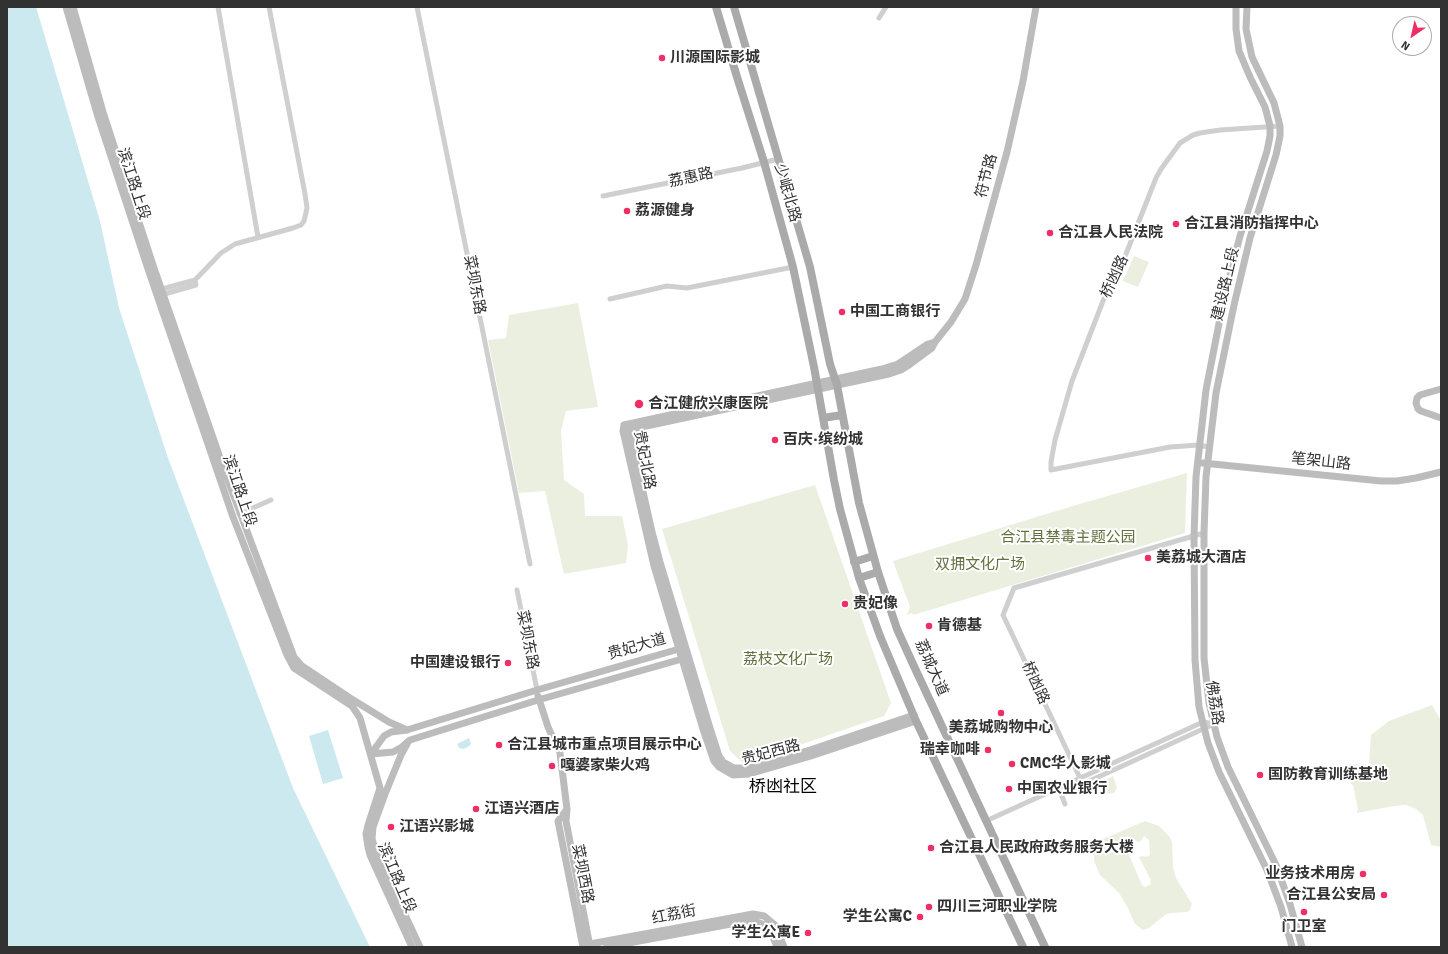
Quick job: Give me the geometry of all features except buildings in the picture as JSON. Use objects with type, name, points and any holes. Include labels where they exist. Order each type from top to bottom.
[{"type":"main road","name":"滨江路上段","points":[[66,7],[98,117],[291,665],[355,709],[360,718],[380,788],[366,834],[368,847],[370,855],[412,947]]},
{"type":"main road","name":"滨江路上段","points":[[73,7],[103,112],[160,293]]},
{"type":"main road","name":"少岷北路","points":[[716,7],[764,162],[793,267],[817,386]]},
{"type":"main road","name":"少岷北路","points":[[734,7],[810,267],[830,364],[836,382]]},
{"type":"main road","name":"符节路","points":[[626,428],[817,386],[901,370],[932,348],[966,298],[1013,124],[1023,81],[1036,7]]},
{"type":"main road","name":"建设路上段","points":[[1199,446],[1206,390],[1220,317],[1240,236],[1268,147],[1270,136],[1270,126],[1265,107],[1239,51],[1236,29],[1236,7]]},
{"type":"main road","name":"建设路上段","points":[[1208,447],[1216,393],[1234,305],[1257,211],[1279,144],[1280,126],[1274,104],[1252,57],[1246,29],[1247,7]]},
{"type":"main road","name":"荔城大道","points":[[836,382],[853,474],[873,556],[897,629],[1045,947]]},
{"type":"main road","points":[[817,386],[840,509],[859,578],[880,636],[915,718],[1022,947]]},
{"type":"main road","points":[[1441,389],[1420,395],[1417,398],[1416,403],[1418,409],[1426,414],[1441,418]]},
{"type":"main road","points":[[823,418],[842,415]]},
{"type":"main road","name":"贵妃北路","points":[[626,428],[649,547],[682,659]]},
{"type":"main road","name":"贵妃北路","points":[[626,428],[652,532],[687,652]]},
{"type":"main road","name":"佛荔路","points":[[1199,446],[1194,536],[1195,660],[1199,707],[1208,743],[1219,772],[1267,870],[1281,907],[1292,947]]},
{"type":"main road","name":"佛荔路","points":[[1208,447],[1206,463],[1204,532],[1204,658],[1209,703],[1228,767],[1276,865],[1290,904],[1302,947]]},
{"type":"main road","name":"笔架山路","points":[[1197,462],[1381,481],[1397,481],[1441,472]]},
{"type":"main road","name":"滨江路上段","points":[[237,515],[296,661],[389,722],[407,730]]},
{"type":"main road","points":[[854,562],[873,556]]},
{"type":"main road","points":[[859,578],[878,572]]},
{"type":"main road","name":"贵妃大道","points":[[679,649],[687,652],[682,659],[538,700],[410,740],[393,752],[371,754],[382,738],[387,734],[407,730],[537,690],[679,649]]},
{"type":"main road","name":"贵妃西路","points":[[687,652],[719,756],[723,762],[734,768],[749,768],[915,718]]},
{"type":"main road","name":"贵妃西路","points":[[682,659],[714,761],[722,770],[733,775],[749,774],[811,756],[915,718]]},
{"type":"main road","name":"菜坝西路","points":[[537,690],[538,700],[560,753],[567,808],[558,821],[587,946]]},
{"type":"main road","points":[[407,730],[410,740]]},
{"type":"main road","name":"滨江路上段","points":[[410,740],[401,755],[385,794],[374,827],[372,839],[377,855],[420,947]]},
{"type":"main road","name":"红荔街","points":[[587,946],[745,915],[759,915],[767,922]]},
{"type":"main road","name":"红荔街","points":[[607,947],[747,922],[767,922]]},
{"type":"main road","points":[[767,922],[772,932],[776,947]]},
{"type":"main road","points":[[767,922],[776,926],[784,947]]},
{"type":"street","points":[[218,7],[258,237]]},
{"type":"street","points":[[160,293],[195,282],[221,252],[229,247],[301,225],[304,221],[307,208],[269,7]]},
{"type":"street","name":"菜坝东路","points":[[417,7],[530,564]]},
{"type":"street","points":[[879,18],[886,7]]},
{"type":"street","name":"桥凼路","points":[[1199,446],[1170,447],[1051,470],[1055,440],[1072,381],[1103,301],[1126,254],[1161,169],[1180,143],[1200,132],[1280,126]]},
{"type":"street","name":"荔惠路","points":[[603,196],[742,168],[778,159]]},
{"type":"street","points":[[610,299],[667,286],[687,288],[793,267]]},
{"type":"street","points":[[1199,446],[1208,447]]},
{"type":"street","points":[[237,515],[271,500]]},
{"type":"street","points":[[1194,536],[1204,532]]},
{"type":"street","name":"桥凼路","points":[[1080,778],[1003,615],[1014,588],[1194,536]]},
{"type":"street","name":"菜坝东路","points":[[517,590],[537,690]]},
{"type":"street","points":[[986,821],[1080,778],[1204,726],[1214,724]]},
{"type":"street","points":[[1065,804],[1061,794],[1204,726]]},
{"type":"green space","points":[[1134,256],[1149,262],[1138,287],[1123,281]]},
{"type":"green space","points":[[578,303],[598,407],[566,411],[561,431],[564,480],[584,494],[585,516],[622,516],[628,545],[626,563],[564,574],[545,491],[519,493],[488,340],[506,338],[509,315]]},
{"type":"green space","name":"合江县禁毒主题公园","points":[[1187,473],[1185,533],[913,615],[912,613],[907,615],[910,607],[893,561]]},
{"type":"green space","name":"荔枝文化广场","points":[[815,485],[891,703],[884,716],[744,764],[730,751],[662,529]]},
{"type":"green space","points":[[1432,705],[1441,721],[1441,847],[1431,845],[1423,815],[1416,809],[1406,805],[1357,813],[1358,810],[1353,785],[1351,784],[1349,764],[1369,765],[1371,735],[1389,721]]},
{"type":"green space","points":[[1113,776],[1117,788],[1114,793],[1109,794],[1105,792],[1100,782]]},
{"type":"green space","points":[[1145,821],[1159,826],[1169,836],[1172,842],[1173,867],[1176,878],[1192,904],[1190,910],[1187,912],[1165,915],[1149,928],[1143,930],[1135,924],[1119,893],[1100,875],[1094,861],[1097,845],[1103,839]],"holes":[[[1128,836],[1138,842],[1141,841],[1144,836],[1149,840],[1150,855],[1146,857],[1139,857],[1151,880],[1151,884],[1145,887],[1142,885],[1125,846],[1123,847],[1122,838]]]},
{"type":"water","points":[[7,7],[36,7],[100,221],[119,308],[168,458],[293,788],[370,947],[7,947]]},
{"type":"water","points":[[328,730],[343,778],[323,784],[309,736]]},
{"type":"water","points":[[469,738],[471,744],[468,747],[463,749],[459,748],[457,744]]},
{"type":"place","name":"川源国际影城","points":[[662,58]]},
{"type":"place","name":"荔源健身","points":[[627,211]]},
{"type":"place","name":"合江县消防指挥中心","points":[[1176,224]]},
{"type":"place","name":"合江县人民法院","points":[[1050,233]]},
{"type":"place","name":"中国工商银行","points":[[842,312]]},
{"type":"place","name":"合江健欣兴康医院","points":[[639,404]]},
{"type":"place","name":"百庆·缤纷城","points":[[775,440]]},
{"type":"place","name":"美荔城大酒店","points":[[1148,558]]},
{"type":"place","name":"贵妃像","points":[[845,604]]},
{"type":"place","name":"肯德基","points":[[929,626]]},
{"type":"place","name":"中国建设银行","points":[[508,663]]},
{"type":"place","name":"美荔城购物中心","points":[[1001,713]]},
{"type":"place","name":"合江县城市重点项目展示中心","points":[[499,745]]},
{"type":"place","name":"瑞幸咖啡","points":[[988,750]]},
{"type":"place","name":"CMC华人影城","points":[[1012,764]]},
{"type":"place","name":"嘎婆家柴火鸡","points":[[552,766]]},
{"type":"place","name":"国防教育训练基地","points":[[1260,775]]},
{"type":"place","name":"中国农业银行","points":[[1009,789]]},
{"type":"place","name":"江语兴酒店","points":[[476,809]]},
{"type":"place","name":"江语兴影城","points":[[391,827]]},
{"type":"place","name":"合江县人民政府政务服务大楼","points":[[931,848]]},
{"type":"place","name":"业务技术用房","points":[[1363,874]]},
{"type":"place","name":"合江县公安局","points":[[1384,895]]},
{"type":"place","name":"四川三河职业学院","points":[[929,907]]},
{"type":"place","name":"门卫室","points":[[1304,912]]},
{"type":"place","name":"学生公寓C","points":[[920,917]]},
{"type":"place","name":"学生公寓E","points":[[808,933]]},
{"type":"district","name":"桥凼社区","points":[[783,788]]},
{"type":"park label","name":"双拥文化广场","points":[[980,565]]}]
